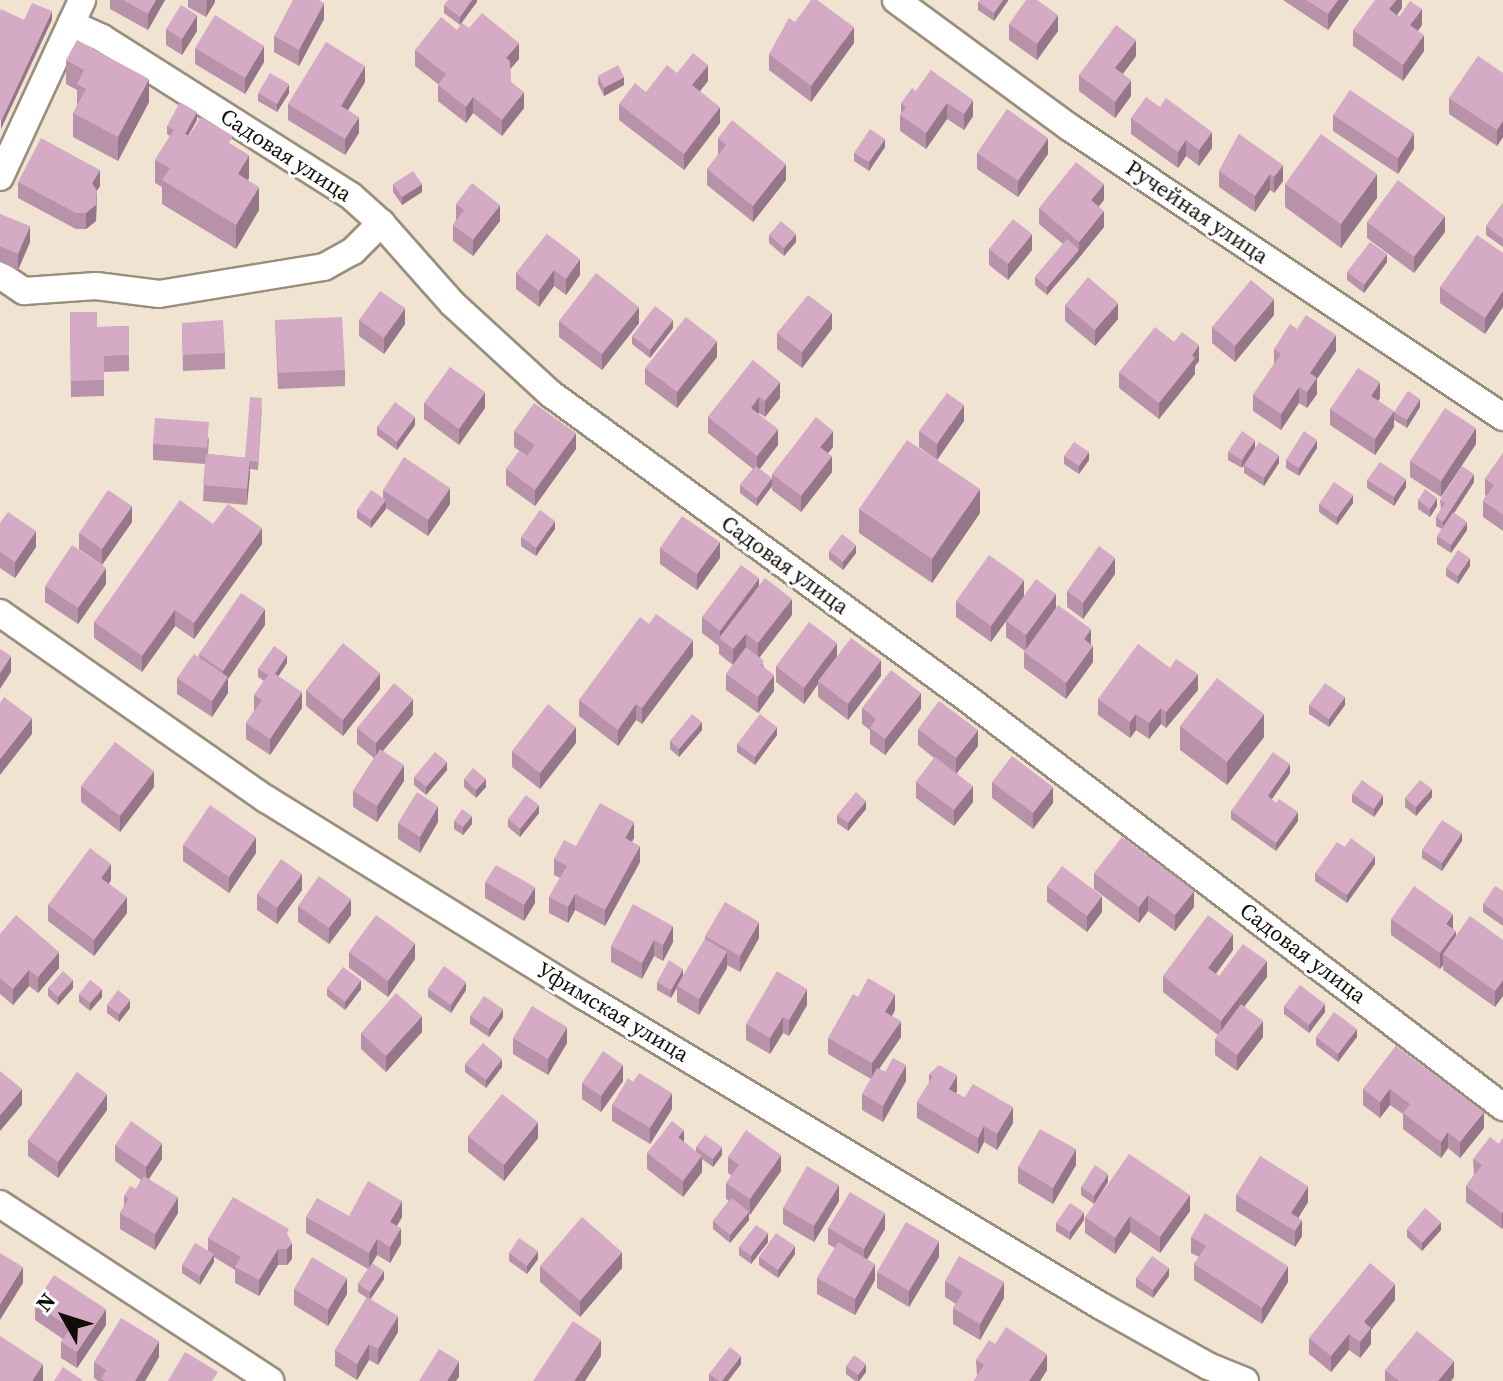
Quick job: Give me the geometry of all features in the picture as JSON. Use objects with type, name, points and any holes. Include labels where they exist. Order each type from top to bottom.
[{"type":"street","points":[[0,177],[82,0]]},
{"type":"street","name":"Ручейная улица","points":[[896,0],[1069,127],[1503,417]]},
{"type":"street","name":"Садовая улица","points":[[71,24],[102,38],[319,175],[381,223],[453,304],[551,394],[981,708],[1503,1107]]},
{"type":"street","points":[[0,275],[24,291],[96,286],[159,294],[324,267],[353,251],[381,223]]},
{"type":"street","name":"Уфимская улица","points":[[0,613],[266,799],[584,996],[1101,1306],[1208,1366],[1245,1381]]},
{"type":"street","points":[[0,1204],[270,1381]]},
{"type":"building","points":[[123,0],[156,0],[148,14]]},
{"type":"building","points":[[293,0],[319,0],[324,3],[299,50],[274,36]]},
{"type":"building","points":[[448,0],[472,0],[460,17],[444,5]]},
{"type":"building","points":[[811,0],[817,0],[854,27],[811,86],[769,54],[789,18],[795,22]]},
{"type":"building","points":[[1003,0],[994,13],[978,2]]},
{"type":"building","points":[[1026,0],[1037,0],[1058,15],[1037,44],[1009,24]]},
{"type":"building","points":[[1306,0],[1338,0],[1328,14]]},
{"type":"building","points":[[1375,0],[1396,0],[1389,9],[1399,17],[1410,1],[1422,9],[1410,25],[1424,35],[1403,65],[1353,30]]},
{"type":"building","points":[[32,3],[52,11],[1,121],[0,12],[1,9],[24,20]]},
{"type":"building","points":[[181,5],[197,15],[182,39],[166,29]]},
{"type":"building","points":[[482,13],[519,43],[506,58],[510,61],[511,82],[524,92],[502,120],[473,97],[466,107],[438,85],[446,74],[415,50],[441,17],[457,30],[462,23],[469,28]]},
{"type":"building","points":[[215,15],[264,46],[245,78],[195,48]]},
{"type":"building","points":[[1116,25],[1136,40],[1115,68],[1131,80],[1115,102],[1079,75]]},
{"type":"building","points":[[77,40],[149,79],[118,137],[73,113],[86,89],[77,84],[84,70],[66,60]]},
{"type":"building","points":[[326,42],[365,66],[341,106],[359,117],[345,139],[288,104]]},
{"type":"building","points":[[693,53],[708,65],[692,85],[720,107],[684,154],[619,104],[635,83],[646,92],[667,65],[677,73]]},
{"type":"building","points":[[1478,56],[1503,73],[1503,121],[1497,130],[1449,98]]},
{"type":"building","points":[[618,65],[624,77],[604,88],[598,76]]},
{"type":"building","points":[[931,70],[973,100],[964,114],[947,103],[926,133],[900,115],[906,107],[901,103],[912,88],[916,91]]},
{"type":"building","points":[[270,73],[289,84],[277,104],[258,93]]},
{"type":"building","points":[[1350,90],[1414,133],[1398,158],[1333,115]]},
{"type":"building","points":[[1146,97],[1160,107],[1166,98],[1212,132],[1199,150],[1186,140],[1178,152],[1131,118]]},
{"type":"building","points":[[180,102],[197,112],[185,134],[167,126]]},
{"type":"building","points":[[1007,109],[1048,138],[1018,181],[977,153]]},
{"type":"building","points":[[201,117],[233,136],[229,143],[249,155],[238,174],[259,187],[236,225],[162,180],[170,168],[155,160],[175,128],[189,136]]},
{"type":"building","points":[[732,120],[786,164],[753,206],[707,169],[726,145],[718,138]]},
{"type":"building","points":[[870,129],[885,139],[869,162],[854,153]]},
{"type":"building","points":[[1239,134],[1283,165],[1274,177],[1270,174],[1255,196],[1219,171]]},
{"type":"building","points":[[1321,134],[1377,174],[1341,224],[1285,184]]},
{"type":"building","points":[[41,138],[100,170],[92,183],[97,191],[96,205],[86,213],[76,213],[18,182]]},
{"type":"building","points":[[1076,162],[1104,184],[1091,200],[1104,211],[1079,242],[1039,208]]},
{"type":"building","points":[[413,171],[422,184],[402,197],[393,184]]},
{"type":"building","points":[[1398,180],[1445,216],[1414,257],[1367,222]]},
{"type":"building","points":[[472,183],[500,205],[473,240],[453,225],[464,210],[456,204]]},
{"type":"building","points":[[1503,203],[1503,239],[1486,226]]},
{"type":"building","points":[[0,214],[30,226],[18,254],[0,246]]},
{"type":"building","points":[[1013,219],[1032,234],[1008,264],[989,249]]},
{"type":"building","points":[[781,221],[796,234],[784,248],[769,235]]},
{"type":"building","points":[[547,234],[580,259],[566,279],[554,270],[539,291],[516,273]]},
{"type":"building","points":[[1477,235],[1503,253],[1503,291],[1485,318],[1440,287]]},
{"type":"building","points":[[1067,239],[1079,250],[1047,287],[1035,277]]},
{"type":"building","points":[[1370,242],[1387,254],[1364,285],[1347,272]]},
{"type":"building","points":[[596,273],[639,307],[602,354],[559,321]]},
{"type":"building","points":[[1088,277],[1118,303],[1095,330],[1065,305]]},
{"type":"building","points":[[1251,280],[1274,299],[1235,346],[1212,327]]},
{"type":"building","points":[[380,291],[405,308],[384,338],[359,320]]},
{"type":"building","points":[[808,295],[832,313],[802,352],[777,333]]},
{"type":"building","points":[[655,306],[673,320],[650,350],[632,336]]},
{"type":"building","points":[[70,312],[97,312],[97,327],[129,326],[129,355],[104,356],[104,380],[71,381]]},
{"type":"building","points":[[1306,315],[1336,335],[1310,373],[1317,378],[1307,392],[1299,387],[1281,414],[1253,395],[1281,354],[1274,349],[1290,324],[1297,329]]},
{"type":"building","points":[[342,317],[345,370],[278,373],[275,320]]},
{"type":"building","points":[[686,317],[717,341],[677,392],[645,368]]},
{"type":"building","points":[[223,320],[225,353],[183,355],[182,323]]},
{"type":"building","points":[[1155,327],[1174,342],[1182,332],[1199,345],[1192,355],[1195,358],[1159,403],[1119,372]]},
{"type":"building","points":[[753,360],[780,382],[765,401],[759,397],[751,408],[778,429],[757,456],[708,417]]},
{"type":"building","points":[[450,367],[485,392],[459,429],[424,403]]},
{"type":"building","points":[[1358,368],[1380,382],[1371,396],[1394,411],[1375,439],[1330,409]]},
{"type":"building","points":[[1408,391],[1420,399],[1407,420],[1394,412]]},
{"type":"building","points":[[947,393],[964,405],[937,444],[919,431]]},
{"type":"building","points":[[250,397],[262,398],[258,462],[245,458]]},
{"type":"building","points":[[395,402],[415,417],[397,442],[377,427]]},
{"type":"building","points":[[534,403],[576,433],[535,490],[506,469],[519,451],[527,456],[535,445],[514,431]]},
{"type":"building","points":[[1445,408],[1476,428],[1441,481],[1410,461]]},
{"type":"building","points":[[816,417],[833,431],[820,447],[832,456],[801,496],[772,474]]},
{"type":"building","points":[[155,418],[209,422],[207,448],[153,444]]},
{"type":"building","points":[[1242,431],[1255,440],[1242,460],[1228,452]]},
{"type":"building","points":[[1304,431],[1317,440],[1299,468],[1286,460]]},
{"type":"building","points":[[907,440],[980,489],[932,559],[859,509]]},
{"type":"building","points":[[1074,442],[1089,452],[1079,466],[1064,456]]},
{"type":"building","points":[[1259,442],[1279,455],[1264,478],[1244,465]]},
{"type":"building","points":[[1503,453],[1503,515],[1483,501],[1494,485],[1485,479]]},
{"type":"building","points":[[206,454],[250,458],[247,489],[203,485]]},
{"type":"building","points":[[404,457],[450,488],[428,520],[383,490]]},
{"type":"building","points":[[1380,462],[1406,479],[1394,497],[1367,480]]},
{"type":"building","points":[[756,466],[772,478],[757,498],[740,485]]},
{"type":"building","points":[[1462,466],[1474,474],[1443,522],[1436,517],[1445,503],[1440,500]]},
{"type":"building","points":[[1334,482],[1353,495],[1337,517],[1319,504]]},
{"type":"building","points":[[1425,489],[1437,498],[1430,509],[1418,500]]},
{"type":"building","points":[[108,490],[132,506],[102,549],[79,533]]},
{"type":"building","points":[[371,490],[386,500],[371,520],[357,510]]},
{"type":"building","points":[[180,500],[213,524],[228,504],[262,528],[194,623],[175,610],[142,656],[94,622]]},
{"type":"building","points":[[540,510],[555,521],[536,548],[521,537]]},
{"type":"building","points":[[8,512],[36,531],[15,562],[0,552],[0,523]]},
{"type":"building","points":[[1453,512],[1467,522],[1451,545],[1437,536]]},
{"type":"building","points":[[682,516],[720,542],[697,574],[660,548]]},
{"type":"building","points":[[842,534],[856,545],[843,562],[829,551]]},
{"type":"building","points":[[72,545],[106,568],[78,608],[45,586]]},
{"type":"building","points":[[1099,546],[1115,558],[1083,603],[1067,591]]},
{"type":"building","points":[[1458,550],[1470,558],[1458,576],[1446,568]]},
{"type":"building","points":[[989,555],[1024,580],[991,626],[956,601]]},
{"type":"building","points":[[741,565],[759,578],[720,631],[702,617]]},
{"type":"building","points":[[765,578],[792,599],[758,643],[746,634],[733,649],[719,638]]},
{"type":"building","points":[[1036,579],[1056,594],[1026,635],[1006,621]]},
{"type":"building","points":[[241,593],[265,609],[223,671],[199,654]]},
{"type":"building","points":[[1058,605],[1091,629],[1084,639],[1093,646],[1066,683],[1024,652]]},
{"type":"building","points":[[656,614],[693,640],[642,708],[636,704],[618,730],[579,700],[640,617],[649,624]]},
{"type":"building","points":[[809,622],[837,643],[804,688],[776,666]]},
{"type":"building","points":[[851,638],[881,660],[848,704],[818,681]]},
{"type":"building","points":[[343,643],[380,673],[343,720],[306,690]]},
{"type":"building","points":[[1138,644],[1170,668],[1176,659],[1198,674],[1166,712],[1161,708],[1149,723],[1136,714],[1130,722],[1098,699]]},
{"type":"building","points":[[274,646],[287,655],[275,674],[271,671],[268,675],[258,669]]},
{"type":"building","points":[[746,647],[764,661],[761,665],[774,675],[758,697],[726,674]]},
{"type":"building","points":[[0,649],[11,656],[0,673]]},
{"type":"building","points":[[194,654],[228,677],[212,701],[177,678]]},
{"type":"building","points":[[891,670],[921,693],[885,739],[870,728],[876,719],[862,708]]},
{"type":"building","points":[[271,671],[302,692],[270,739],[246,723],[262,700],[254,695]]},
{"type":"building","points":[[1217,678],[1264,714],[1227,762],[1180,726]]},
{"type":"building","points":[[394,683],[413,699],[376,743],[357,728]]},
{"type":"building","points":[[1325,683],[1345,697],[1329,719],[1309,705]]},
{"type":"building","points":[[4,697],[32,718],[0,759],[0,703]]},
{"type":"building","points":[[939,701],[978,730],[956,758],[918,729]]},
{"type":"building","points":[[548,704],[576,727],[540,773],[512,751]]},
{"type":"building","points":[[692,714],[702,722],[679,749],[670,741]]},
{"type":"building","points":[[760,714],[777,727],[755,757],[737,744]]},
{"type":"building","points":[[115,742],[154,771],[120,816],[81,786]]},
{"type":"building","points":[[380,749],[404,765],[377,806],[353,791]]},
{"type":"building","points":[[435,752],[447,762],[426,787],[414,777]]},
{"type":"building","points":[[1273,752],[1290,764],[1268,796],[1276,803],[1279,799],[1298,812],[1276,843],[1231,811]]},
{"type":"building","points":[[1012,756],[1053,787],[1033,813],[992,782]]},
{"type":"building","points":[[935,757],[973,786],[954,810],[916,782]]},
{"type":"building","points":[[473,768],[486,779],[476,790],[464,779]]},
{"type":"building","points":[[1362,780],[1383,795],[1374,809],[1352,794]]},
{"type":"building","points":[[1420,780],[1432,789],[1416,807],[1405,798]]},
{"type":"building","points":[[417,792],[438,806],[420,837],[398,823]]},
{"type":"building","points":[[856,792],[866,801],[848,823],[837,815]]},
{"type":"building","points":[[526,795],[539,805],[520,829],[508,819]]},
{"type":"building","points":[[600,803],[634,822],[625,838],[640,846],[605,910],[575,894],[568,907],[549,897],[567,866],[554,859],[564,840],[576,846]]},
{"type":"building","points":[[210,805],[256,837],[229,877],[183,845]]},
{"type":"building","points":[[462,809],[472,816],[463,827],[454,821]]},
{"type":"building","points":[[1442,820],[1462,833],[1442,863],[1422,850]]},
{"type":"building","points":[[1122,837],[1194,891],[1175,915],[1148,895],[1139,907],[1094,873]]},
{"type":"building","points":[[1351,838],[1375,856],[1347,895],[1315,873],[1337,842],[1345,847]]},
{"type":"building","points":[[90,848],[111,864],[101,878],[127,897],[94,940],[48,905]]},
{"type":"building","points":[[281,859],[302,874],[277,908],[257,894]]},
{"type":"building","points":[[496,865],[535,887],[524,905],[485,882]]},
{"type":"building","points":[[1062,866],[1102,896],[1087,916],[1047,886]]},
{"type":"building","points":[[319,876],[351,899],[329,928],[298,906]]},
{"type":"building","points":[[1414,886],[1453,914],[1446,924],[1456,931],[1440,953],[1391,919]]},
{"type":"building","points":[[1495,886],[1503,891],[1503,918],[1483,904]]},
{"type":"building","points":[[725,902],[759,922],[740,956],[705,936]]},
{"type":"building","points":[[633,904],[673,926],[663,945],[654,940],[642,963],[611,946]]},
{"type":"building","points":[[16,915],[59,952],[38,977],[29,970],[13,989],[0,978],[0,934]]},
{"type":"building","points":[[376,915],[415,943],[388,981],[349,952]]},
{"type":"building","points":[[1208,915],[1233,934],[1208,968],[1219,976],[1243,944],[1267,961],[1221,1021],[1163,976]]},
{"type":"building","points":[[1470,916],[1503,940],[1503,980],[1495,991],[1443,954]]},
{"type":"building","points":[[705,939],[727,952],[699,999],[677,986]]},
{"type":"building","points":[[669,960],[683,969],[671,990],[657,982]]},
{"type":"building","points":[[444,966],[466,982],[451,1005],[428,989]]},
{"type":"building","points":[[343,967],[361,980],[345,1002],[327,988]]},
{"type":"building","points":[[63,971],[73,980],[58,997],[48,988]]},
{"type":"building","points":[[777,971],[807,989],[789,1020],[783,1017],[770,1038],[746,1024]]},
{"type":"building","points":[[868,978],[895,994],[885,1012],[901,1021],[872,1063],[828,1038],[853,994],[858,997]]},
{"type":"building","points":[[90,980],[102,989],[90,1003],[79,994]]},
{"type":"building","points":[[1300,985],[1325,1004],[1309,1025],[1284,1006]]},
{"type":"building","points":[[118,990],[130,1000],[119,1014],[107,1005]]},
{"type":"building","points":[[396,993],[422,1016],[386,1056],[361,1033]]},
{"type":"building","points":[[484,996],[503,1009],[489,1029],[470,1016]]},
{"type":"building","points":[[1241,1004],[1263,1021],[1237,1055],[1215,1039]]},
{"type":"building","points":[[532,1006],[567,1027],[548,1059],[513,1038]]},
{"type":"building","points":[[1334,1012],[1357,1029],[1338,1054],[1316,1037]]},
{"type":"building","points":[[483,1043],[502,1059],[486,1080],[465,1064]]},
{"type":"building","points":[[1396,1046],[1484,1112],[1460,1142],[1448,1132],[1441,1142],[1403,1113],[1410,1104],[1390,1089],[1380,1102],[1363,1089]]},
{"type":"building","points":[[603,1051],[623,1065],[601,1096],[582,1083]]},
{"type":"building","points":[[893,1058],[906,1065],[883,1106],[862,1094],[877,1068],[885,1072]]},
{"type":"building","points":[[939,1065],[957,1075],[949,1089],[964,1098],[973,1084],[1013,1107],[997,1134],[984,1126],[978,1138],[917,1102],[933,1076],[929,1074]]},
{"type":"building","points":[[0,1071],[22,1089],[0,1115]]},
{"type":"building","points":[[77,1072],[107,1094],[58,1162],[28,1140]]},
{"type":"building","points":[[639,1073],[672,1093],[650,1128],[612,1105],[628,1078],[633,1082]]},
{"type":"building","points":[[502,1094],[538,1122],[504,1165],[468,1136]]},
{"type":"building","points":[[131,1121],[162,1143],[146,1167],[115,1145]]},
{"type":"building","points":[[672,1121],[684,1130],[678,1137],[702,1156],[683,1181],[647,1153]]},
{"type":"building","points":[[1040,1129],[1076,1149],[1053,1188],[1018,1167]]},
{"type":"building","points":[[746,1130],[781,1155],[750,1199],[726,1183],[739,1165],[728,1157]]},
{"type":"building","points":[[705,1135],[722,1147],[713,1159],[696,1147]]},
{"type":"building","points":[[1490,1137],[1499,1144],[1503,1138],[1502,1213],[1466,1186],[1482,1165],[1473,1159]]},
{"type":"building","points":[[1129,1154],[1190,1195],[1160,1237],[1130,1216],[1115,1238],[1085,1217]]},
{"type":"building","points":[[1260,1156],[1308,1186],[1291,1213],[1302,1220],[1295,1231],[1236,1195]]},
{"type":"building","points":[[1095,1165],[1108,1174],[1094,1196],[1081,1187]]},
{"type":"building","points":[[807,1166],[839,1185],[814,1226],[783,1208]]},
{"type":"building","points":[[144,1176],[178,1197],[155,1234],[120,1213],[129,1198],[124,1196],[130,1186],[136,1189]]},
{"type":"building","points":[[368,1181],[402,1201],[390,1222],[401,1228],[390,1247],[377,1239],[369,1253],[306,1217],[317,1198],[349,1216]]},
{"type":"building","points":[[850,1192],[885,1213],[864,1249],[828,1228]]},
{"type":"building","points":[[233,1197],[289,1229],[287,1233],[292,1243],[287,1249],[278,1249],[259,1280],[235,1267],[241,1257],[208,1238]]},
{"type":"building","points":[[732,1198],[749,1212],[730,1235],[713,1221]]},
{"type":"building","points":[[1070,1203],[1084,1212],[1070,1232],[1056,1223]]},
{"type":"building","points":[[1425,1208],[1441,1222],[1422,1243],[1407,1229]]},
{"type":"building","points":[[1205,1213],[1288,1266],[1262,1308],[1194,1264],[1206,1246],[1191,1237]]},
{"type":"building","points":[[582,1217],[622,1252],[580,1301],[540,1266]]},
{"type":"building","points":[[906,1222],[939,1241],[909,1291],[877,1272]]},
{"type":"building","points":[[756,1225],[768,1233],[751,1256],[739,1247]]},
{"type":"building","points":[[776,1233],[795,1246],[778,1270],[759,1257]]},
{"type":"building","points":[[519,1238],[538,1251],[527,1266],[509,1253]]},
{"type":"building","points":[[838,1242],[875,1264],[855,1299],[817,1278]]},
{"type":"building","points":[[195,1243],[214,1254],[200,1276],[182,1265]]},
{"type":"building","points":[[0,1253],[23,1267],[0,1304]]},
{"type":"building","points":[[959,1256],[1004,1282],[980,1324],[953,1308],[963,1292],[945,1281]]},
{"type":"building","points":[[1152,1256],[1169,1268],[1153,1290],[1136,1278]]},
{"type":"building","points":[[312,1257],[347,1278],[328,1310],[294,1289]]},
{"type":"building","points":[[372,1263],[384,1271],[370,1292],[358,1284]]},
{"type":"building","points":[[1370,1263],[1395,1284],[1364,1322],[1371,1328],[1360,1342],[1349,1334],[1331,1356],[1309,1338]]},
{"type":"building","points":[[54,1275],[106,1309],[77,1352],[61,1342],[70,1328],[35,1304]]},
{"type":"building","points":[[367,1297],[398,1316],[378,1349],[369,1344],[357,1364],[335,1350]]},
{"type":"building","points":[[121,1318],[159,1341],[135,1381],[105,1381],[101,1379],[106,1370],[94,1362]]},
{"type":"building","points":[[573,1321],[601,1340],[574,1381],[533,1381]]},
{"type":"building","points":[[1006,1327],[1047,1354],[1029,1381],[974,1380],[984,1365],[976,1360],[989,1340],[995,1344]]},
{"type":"building","points":[[1417,1331],[1454,1361],[1438,1381],[1399,1381],[1385,1370]]},
{"type":"building","points":[[0,1336],[43,1364],[32,1381],[0,1381]]},
{"type":"building","points":[[730,1347],[741,1356],[719,1381],[709,1374]]},
{"type":"building","points":[[439,1349],[459,1361],[447,1381],[419,1381]]},
{"type":"building","points":[[185,1352],[218,1372],[212,1381],[168,1381]]},
{"type":"building","points":[[854,1355],[866,1364],[858,1375],[846,1366]]},
{"type":"building","points":[[63,1367],[82,1380],[82,1381],[54,1381]]}]
